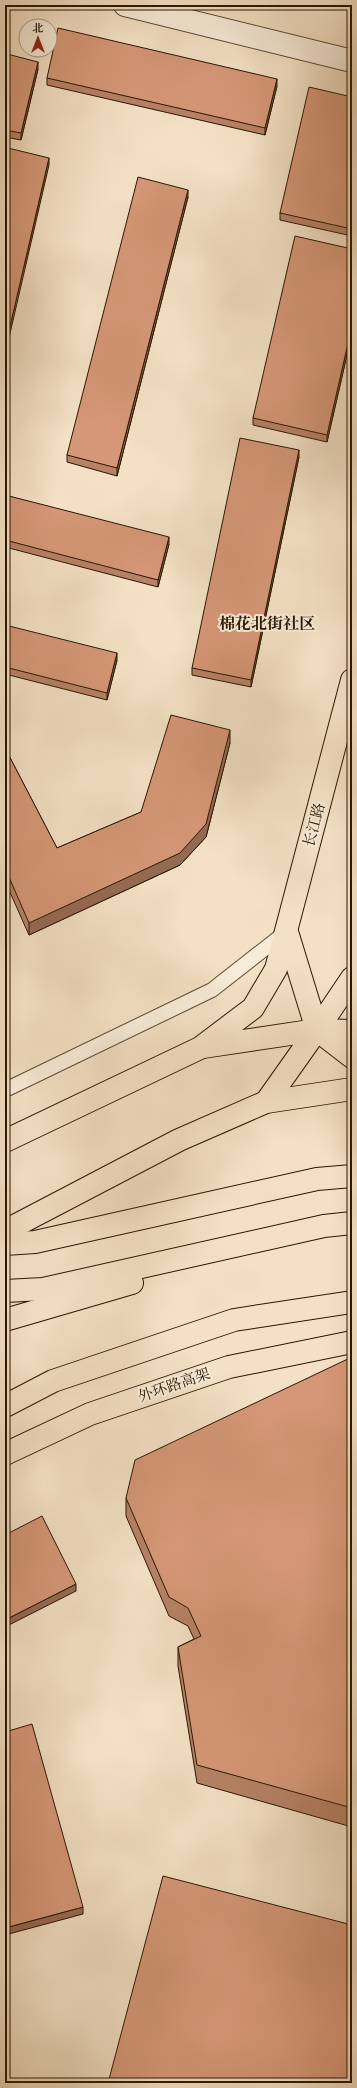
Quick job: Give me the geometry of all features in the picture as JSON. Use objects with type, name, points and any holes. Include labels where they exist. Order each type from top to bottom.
[{"type":"main road","name":"长江路","points":[[200,1048],[253,1008],[276,969],[352,680]]},
{"type":"main road","points":[[286,932],[317,1030],[352,1057]]},
{"type":"main road","points":[[266,1102],[352,978]]},
{"type":"main road","points":[[5,1141],[200,1048],[317,1030],[352,1031]]},
{"type":"main road","points":[[5,1231],[179,1140],[266,1102],[352,1089]]},
{"type":"main road","points":[[5,1244],[35,1242],[317,1179],[352,1176]]},
{"type":"main road","points":[[5,1291],[43,1289],[324,1226],[352,1223]]},
{"type":"main road","points":[[5,1320],[324,1226]]},
{"type":"main road","points":[[5,1406],[53,1381],[234,1320],[352,1302]]},
{"type":"main road","name":"外环路高架","points":[[5,1454],[90,1414],[229,1367],[352,1342]]},
{"type":"street","points":[[125,5],[352,61]]},
{"type":"lane","points":[[5,1090],[212,990],[286,932]]},
{"type":"building","points":[[5,14],[7,15],[5,25]]},
{"type":"building","points":[[58,28],[277,79],[265,128],[47,78],[51,58],[58,58]]},
{"type":"building","points":[[7,54],[38,62],[21,133],[5,130],[5,63]]},
{"type":"building","points":[[309,87],[352,97],[352,229],[280,213]]},
{"type":"building","points":[[8,148],[49,158],[5,348],[5,161]]},
{"type":"building","points":[[138,177],[188,190],[117,468],[67,455]]},
{"type":"building","points":[[295,236],[352,249],[352,326],[327,435],[253,418]]},
{"type":"building","points":[[240,438],[299,450],[251,680],[192,668]]},
{"type":"building","points":[[5,495],[169,537],[158,580],[5,540]]},
{"type":"building","points":[[5,625],[117,653],[107,693],[5,667]]},
{"type":"building","points":[[171,715],[230,730],[206,824],[180,853],[29,923],[5,868],[5,748],[57,848],[141,812]]},
{"type":"building","points":[[352,1357],[352,1808],[197,1765],[178,1647],[201,1636],[188,1608],[169,1597],[126,1498],[135,1460]]},
{"type":"building","points":[[42,1516],[76,1584],[5,1620],[5,1535]]},
{"type":"building","points":[[32,1724],[83,1907],[5,1928],[5,1732]]},
{"type":"building","points":[[163,1876],[352,1925],[352,2083],[108,2083]]},
{"type":"district","name":"棉花北街社区","points":[[267,623]]}]
